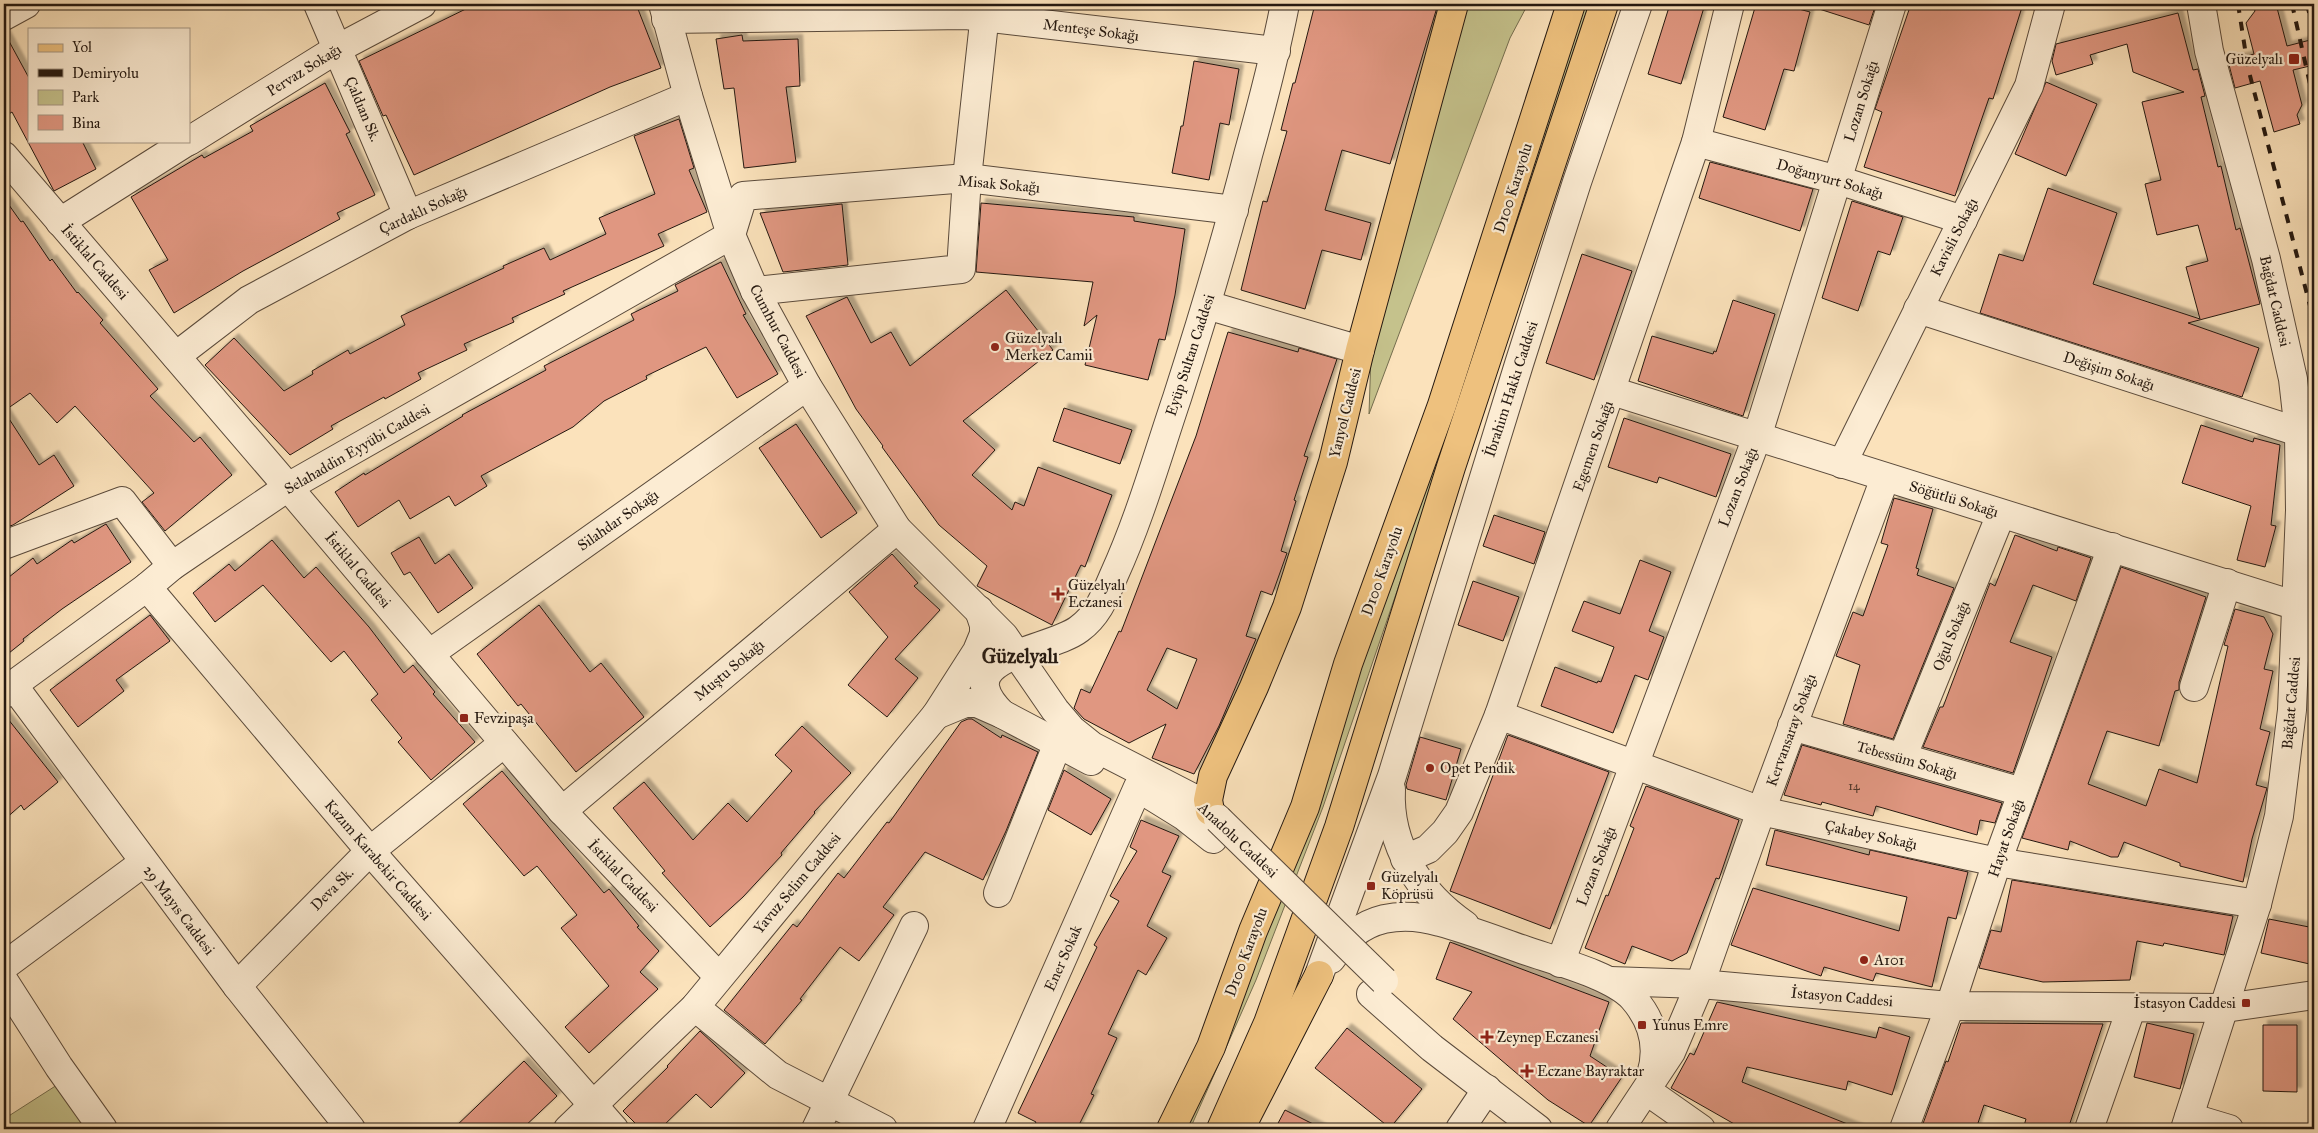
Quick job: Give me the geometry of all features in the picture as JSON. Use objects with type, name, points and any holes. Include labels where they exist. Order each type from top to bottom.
[{"type":"main road","name":"Yanyol Caddesi","points":[[1214,823],[1208,800],[1213,776],[1254,687],[1287,607],[1333,462],[1360,350],[1454,4]]},
{"type":"main road","name":"D100 Karayolu","points":[[1171,1129],[1211,1047],[1253,931],[1305,807],[1348,664],[1442,405],[1571,4]]},
{"type":"main road","name":"D100 Karayolu","points":[[1221,1129],[1268,1024],[1339,827],[1451,467],[1604,4]]},
{"type":"main road","points":[[1240,1129],[1319,975]]},
{"type":"street","points":[[4,16],[26,4]]},
{"type":"street","name":"Çaldıan Sk.","points":[[318,4],[408,215]]},
{"type":"street","name":"Pervaz Sokağı","points":[[190,140],[337,48],[422,4]]},
{"type":"street","name":"Eyüp Sultan Caddesi","points":[[1016,660],[1063,639],[1094,617],[1116,572],[1208,305],[1276,51],[1285,4]]},
{"type":"street","name":"İbrahim Hakkı Caddesi","points":[[1392,776],[1533,319],[1577,182],[1638,4]]},
{"type":"street","name":"Egemen Sokağı","points":[[1405,859],[1428,849],[1445,832],[1459,812],[1499,715],[1612,391],[1696,142],[1730,4]]},
{"type":"street","name":"Lozan Sokağı","points":[[1560,962],[1757,437],[1892,4]]},
{"type":"street","name":"Kavisli Sokağı","points":[[1842,464],[2029,86],[2051,4]]},
{"type":"street","name":"Bağdat Caddesi","points":[[2187,1123],[2225,1008],[2256,904],[2279,816],[2292,710],[2300,510],[2299,432],[2293,379],[2270,277],[2210,51],[2201,4]]},
{"type":"street","name":"Menteşe Sokağı","points":[[665,11],[966,15],[985,11],[1276,51]]},
{"type":"street","name":"Cumhur Caddesi","points":[[665,11],[688,96],[731,235],[755,291],[807,386],[897,529],[980,610]]},
{"type":"street","points":[[755,291],[961,269],[967,178],[985,11]]},
{"type":"street","name":"Çardaklı Sokağı","points":[[176,356],[249,300],[408,215],[688,96]]},
{"type":"street","name":"Pervaz Sokağı","points":[[60,222],[186,142]]},
{"type":"street","name":"Doğanyurt Sokağı","points":[[1696,142],[1838,180],[1963,220]]},
{"type":"street","name":"İstiklal Caddesi","points":[[4,156],[288,487],[562,811],[719,977]]},
{"type":"street","name":"Misak Sokağı","points":[[731,235],[743,196],[967,178],[1234,210]]},
{"type":"street","name":"Selahaddin Eyyübi Caddesi","points":[[8,690],[147,587],[172,566],[288,487],[731,235]]},
{"type":"street","points":[[1208,305],[1360,350]]},
{"type":"street","name":"Değişim Sokağı","points":[[1918,309],[2299,432]]},
{"type":"street","name":"Silahdar Sokağı","points":[[429,654],[807,386]]},
{"type":"street","name":"Söğütlü Sokağı","points":[[1612,391],[2297,606]]},
{"type":"street","name":"Kervansaray Sokağı","points":[[1647,1091],[1670,1052],[1700,984],[1792,726],[1885,478]]},
{"type":"street","points":[[4,545],[122,501],[172,566]]},
{"type":"street","name":"Oğul Sokağı","points":[[1902,758],[2001,514]]},
{"type":"street","name":"Muştu Sokağı","points":[[562,811],[897,529]]},
{"type":"street","name":"Hayat Sokağı","points":[[1904,1129],[1950,1006],[2022,792],[2112,547]]},
{"type":"street","points":[[2194,687],[2227,583]]},
{"type":"street","name":"Kazım Karabekir Caddesi","points":[[147,587],[370,851],[614,1129]]},
{"type":"street","name":"Anadolu Caddesi","points":[[980,610],[1055,710],[1081,738],[1193,798],[1214,823],[1378,988],[1432,1048],[1538,1129]]},
{"type":"street","name":"Yavuz Selim Caddesi","points":[[568,1129],[695,1007],[936,715],[977,651],[984,634],[980,610]]},
{"type":"street","points":[[1002,714],[989,698],[984,683],[991,669],[1016,660]]},
{"type":"street","name":"29 Mayıs Caddesi","points":[[8,690],[143,863],[339,1125]]},
{"type":"street","name":"Anadolu Caddesi","points":[[936,715],[965,703],[977,704],[1002,714],[1058,743],[1138,787],[1184,816],[1214,823]]},
{"type":"street","name":"Çakabey Sokağı","points":[[1499,715],[1761,811],[1997,862],[2256,904]]},
{"type":"street","name":"Tebessüm Sokağı","points":[[1792,726],[2022,792]]},
{"type":"street","name":"Deva Sk.","points":[[236,986],[370,851],[504,743]]},
{"type":"street","points":[[998,893],[1058,743]]},
{"type":"street","points":[[1392,776],[1390,802],[1394,825],[1405,859],[1417,880],[1431,897],[1447,913],[1478,934]]},
{"type":"street","points":[[1319,975],[1392,776]]},
{"type":"street","name":"Ener Sokak","points":[[987,1129],[1138,787]]},
{"type":"street","points":[[4,966],[143,863]]},
{"type":"street","name":"İstasyon Caddesi","points":[[1319,975],[1352,934],[1366,925],[1385,919],[1421,919],[1439,922],[1560,962],[1610,981],[1632,997],[1649,1021],[1655,1040],[1656,1060],[1647,1091]]},
{"type":"street","points":[[816,1129],[914,926]]},
{"type":"street","points":[[4,981],[58,1066],[103,1129]]},
{"type":"street","name":"İstasyon Caddesi","points":[[1610,981],[1700,984],[1950,1006],[2131,1009],[2225,1008],[2314,995]]},
{"type":"street","points":[[695,1007],[778,1075],[883,1129]]},
{"type":"street","points":[[2089,1129],[2131,1009]]},
{"type":"street","points":[[1460,1129],[1487,1089]]},
{"type":"street","points":[[1620,1129],[1647,1091],[1701,1129]]},
{"type":"street","points":[[2187,1123],[2229,1129]]},
{"type":"green space","points":[[1468,4],[1528,4],[1510,38],[1369,414],[1371,354]]},
{"type":"green space","points":[[1575,4],[1589,4],[1420,524],[1323,807],[1256,980],[1190,1129],[1174,1129],[1221,1024]]},
{"type":"green space","points":[[57,1085],[89,1129],[4,1129],[4,1119]]},
{"type":"building","points":[[476,4],[636,4],[661,68],[610,87],[414,175],[386,115],[383,116],[359,61]]},
{"type":"building","points":[[1315,4],[1438,4],[1390,164],[1342,150],[1325,210],[1371,223],[1361,260],[1322,250],[1305,309],[1241,290],[1263,201],[1267,202],[1287,131],[1281,130]]},
{"type":"building","points":[[1670,4],[1705,4],[1681,84],[1648,74]]},
{"type":"building","points":[[1756,4],[1780,4],[1810,12],[1794,71],[1784,69],[1765,130],[1723,117]]},
{"type":"building","points":[[1814,4],[1876,4],[1869,25],[1813,7]]},
{"type":"building","points":[[1911,4],[2023,4],[1993,99],[1989,98],[1955,196],[1864,167],[1882,112],[1875,109]]},
{"type":"building","points":[[2253,4],[2276,4],[2287,46],[2314,39],[2314,65],[2293,70],[2302,105],[2297,115],[2300,124],[2274,132],[2260,81],[2235,88],[2228,61],[2254,54],[2246,23],[2255,11]]},
{"type":"building","points":[[2178,13],[2193,70],[2198,69],[2205,96],[2201,97],[2218,167],[2221,166],[2236,230],[2240,228],[2260,304],[2188,323],[2259,348],[2242,397],[1980,313],[1999,254],[2023,261],[2048,188],[2117,213],[2093,284],[2200,319],[2186,267],[2208,261],[2198,225],[2157,235],[2145,184],[2161,180],[2142,102],[2184,92],[2133,72],[2127,44],[2090,55],[2093,64],[2056,75],[2052,61],[2056,44]]},
{"type":"building","points":[[4,32],[28,76],[28,142],[82,142],[96,169],[54,191],[12,112],[4,117]]},
{"type":"building","points":[[742,35],[743,41],[798,39],[800,86],[786,87],[796,162],[744,168],[734,88],[724,89],[716,39]]},
{"type":"building","points":[[1194,61],[1239,69],[1229,125],[1220,123],[1209,180],[1172,173],[1181,126],[1183,126]]},
{"type":"building","points":[[2046,82],[2097,104],[2066,176],[2015,154]]},
{"type":"building","points":[[325,83],[350,132],[346,134],[375,195],[337,213],[340,219],[243,271],[174,313],[149,270],[168,260],[131,197],[202,155],[204,158],[253,131],[250,126]]},
{"type":"building","points":[[679,119],[694,168],[689,170],[707,212],[658,234],[664,246],[563,291],[565,294],[512,318],[514,322],[464,344],[467,350],[418,373],[421,379],[331,426],[333,429],[290,455],[205,365],[234,338],[284,391],[313,374],[312,371],[348,350],[350,354],[405,325],[401,316],[504,268],[503,266],[544,248],[550,260],[606,234],[599,218],[655,194],[634,136]]},
{"type":"building","points":[[1710,162],[1813,189],[1800,231],[1699,198]]},
{"type":"building","points":[[4,198],[21,222],[23,221],[50,261],[52,259],[77,293],[103,320],[100,323],[158,389],[150,396],[194,442],[200,437],[232,475],[165,531],[142,502],[154,493],[75,406],[57,423],[30,393],[4,411]]},
{"type":"building","points":[[1852,201],[1903,217],[1890,255],[1878,251],[1858,311],[1822,298]]},
{"type":"building","points":[[981,203],[1134,217],[1134,221],[1185,229],[1175,295],[1165,340],[1159,339],[1148,380],[1085,365],[1097,315],[1084,326],[1093,282],[976,272]]},
{"type":"building","points":[[842,204],[848,265],[783,272],[760,213]]},
{"type":"building","points":[[1582,254],[1632,271],[1594,380],[1546,363]]},
{"type":"building","points":[[721,262],[746,314],[743,315],[778,374],[737,398],[706,347],[646,376],[647,379],[604,401],[573,427],[481,476],[487,486],[455,506],[449,496],[410,519],[399,500],[358,527],[335,492],[462,415],[546,370],[544,366],[634,320],[631,314],[678,291],[675,285]]},
{"type":"building","points":[[1006,290],[1053,350],[963,421],[995,450],[972,475],[1012,510],[1015,502],[1024,506],[1038,467],[1112,495],[1085,567],[1081,565],[1052,625],[977,586],[987,566],[939,525],[882,447],[856,409],[806,316],[847,297],[871,343],[891,332],[910,366]]},
{"type":"building","points":[[1733,300],[1775,314],[1743,416],[1638,381],[1652,336],[1713,354],[1714,351],[1716,352]]},
{"type":"building","points":[[1228,332],[1298,352],[1299,348],[1337,359],[1304,456],[1308,457],[1294,500],[1296,501],[1281,551],[1287,553],[1272,595],[1261,591],[1246,636],[1256,639],[1219,726],[1194,774],[1152,758],[1166,724],[1129,743],[1084,719],[1074,708],[1081,689],[1090,693],[1119,631],[1121,632],[1196,436]],"holes":[[[1167,648],[1197,659],[1177,709],[1147,690]]]},
{"type":"building","points":[[1064,408],[1132,430],[1120,464],[1053,441]]},
{"type":"building","points":[[4,411],[39,465],[54,455],[74,486],[13,525],[4,528]]},
{"type":"building","points":[[1624,418],[1731,454],[1716,497],[1659,477],[1657,483],[1608,467]]},
{"type":"building","points":[[796,424],[857,513],[821,538],[759,448]]},
{"type":"building","points":[[2201,425],[2253,442],[2254,438],[2280,445],[2271,525],[2276,526],[2265,567],[2237,560],[2251,506],[2182,483]]},
{"type":"building","points":[[1894,498],[1933,509],[1916,568],[1919,569],[1917,575],[1954,588],[1893,739],[1843,724],[1860,665],[1836,656],[1853,612],[1863,616],[1888,545],[1881,543]]},
{"type":"building","points":[[1494,515],[1545,532],[1534,564],[1483,546]]},
{"type":"building","points":[[106,524],[131,562],[62,609],[23,639],[24,641],[4,657],[4,581],[33,558],[37,564],[72,540],[74,543]]},
{"type":"building","points":[[2015,535],[2057,551],[2058,547],[2091,558],[2076,601],[2033,585],[2010,642],[2052,657],[2013,773],[1923,747],[1940,707],[1943,707],[1990,583],[1995,586]]},
{"type":"building","points":[[419,537],[435,564],[449,554],[473,588],[438,613],[410,572],[404,575],[391,553]]},
{"type":"building","points":[[272,540],[304,578],[316,567],[369,627],[404,673],[413,665],[435,692],[433,694],[475,742],[431,780],[398,742],[402,738],[371,700],[378,694],[344,651],[331,662],[263,585],[215,622],[193,593],[229,564],[235,571]]},
{"type":"building","points":[[892,554],[918,583],[914,586],[940,610],[895,659],[918,678],[887,717],[848,685],[888,637],[849,592]]},
{"type":"building","points":[[1640,560],[1671,572],[1649,631],[1664,637],[1648,680],[1635,675],[1613,733],[1541,706],[1555,667],[1597,683],[1598,681],[1601,682],[1614,647],[1572,631],[1584,601],[1620,614]]},
{"type":"building","points":[[2121,567],[2206,597],[2179,682],[2179,690],[2175,691],[2159,746],[2107,731],[2088,784],[2146,806],[2159,769],[2197,783],[2228,646],[2224,645],[2235,609],[2264,617],[2273,634],[2264,669],[2273,671],[2260,729],[2270,732],[2256,785],[2267,788],[2252,839],[2243,882],[2180,866],[2180,863],[2124,842],[2118,857],[2111,857],[2070,841],[2068,850],[2022,838]]},
{"type":"building","points":[[1473,581],[1519,597],[1503,641],[1458,625]]},
{"type":"building","points":[[539,605],[590,672],[601,663],[644,717],[576,772],[521,704],[518,706],[477,654]]},
{"type":"building","points":[[150,615],[170,641],[116,680],[124,691],[78,727],[50,690]]},
{"type":"building","points":[[4,714],[58,782],[24,810],[21,805],[4,820]]},
{"type":"building","points":[[972,719],[1001,738],[1002,735],[1038,752],[1006,831],[983,880],[925,852],[883,907],[894,915],[859,961],[840,947],[800,999],[802,1000],[765,1044],[724,1010],[793,924],[797,927],[838,873],[844,878],[887,822],[889,823],[961,722]]},
{"type":"building","points":[[802,726],[851,773],[814,812],[781,853],[782,855],[743,897],[710,927],[662,873],[665,871],[613,808],[644,782],[693,840],[728,803],[747,822],[792,771],[775,755]]},
{"type":"building","points":[[1508,735],[1609,772],[1550,929],[1450,891]]},
{"type":"building","points":[[1420,737],[1461,749],[1446,800],[1407,789],[1406,785]]},
{"type":"building","points":[[1802,745],[2002,803],[1995,823],[1980,820],[1977,835],[1876,806],[1873,816],[1822,802],[1821,805],[1784,795]]},
{"type":"building","points":[[1064,770],[1111,799],[1091,835],[1048,810]]},
{"type":"building","points":[[502,771],[604,893],[609,889],[639,926],[637,927],[659,951],[640,972],[658,989],[589,1053],[565,1027],[609,986],[561,928],[577,915],[537,866],[524,876],[463,804]]},
{"type":"building","points":[[1646,786],[1739,820],[1719,879],[1716,878],[1687,953],[1672,961],[1632,946],[1625,964],[1585,948],[1606,895],[1608,896],[1634,828],[1630,826]]},
{"type":"building","points":[[1141,820],[1179,836],[1162,872],[1171,876],[1147,926],[1167,938],[1146,975],[1138,970],[1108,1034],[1117,1038],[1091,1094],[1094,1095],[1077,1129],[1032,1129],[1036,1122],[1018,1113],[1097,947],[1094,945],[1119,901],[1110,896],[1137,851],[1130,847]]},
{"type":"building","points":[[1775,830],[1869,855],[1870,850],[1968,872],[1956,919],[1948,917],[1932,987],[1876,973],[1873,981],[1824,967],[1821,976],[1731,945],[1753,888],[1899,931],[1907,897],[1766,865]]},
{"type":"building","points":[[2012,880],[2233,916],[2224,955],[2164,943],[2163,946],[2137,941],[2130,980],[2043,982],[1979,968],[1991,930],[2001,932]]},
{"type":"building","points":[[2269,919],[2314,928],[2314,965],[2261,953]]},
{"type":"building","points":[[1450,942],[1609,1002],[1590,1056],[1622,1077],[1589,1126],[1548,1100],[1453,1019],[1472,992],[1436,979]]},
{"type":"building","points":[[1717,1002],[1876,1038],[1879,1027],[1910,1037],[1892,1095],[1848,1081],[1846,1090],[1747,1067],[1742,1082],[1860,1129],[1734,1129],[1736,1125],[1671,1088],[1690,1053],[1694,1055]]},
{"type":"building","points":[[1961,1023],[2103,1024],[2068,1129],[2023,1129],[2026,1119],[1984,1105],[1976,1129],[1921,1129],[1946,1061],[1948,1062]]},
{"type":"building","points":[[2147,1023],[2194,1034],[2180,1089],[2134,1077]]},
{"type":"building","points":[[2263,1025],[2297,1025],[2297,1092],[2263,1091]]},
{"type":"building","points":[[1347,1028],[1422,1089],[1390,1128],[1315,1068]]},
{"type":"building","points":[[700,1031],[745,1073],[711,1108],[696,1094],[660,1129],[641,1129],[623,1111],[668,1067]]},
{"type":"building","points":[[524,1061],[557,1096],[522,1129],[453,1129]]},
{"type":"building","points":[[1285,1110],[1323,1129],[1275,1129]]},
{"type":"railway","points":[[2238,4],[2248,68],[2314,321]]},
{"type":"railway","points":[[2292,4],[2314,102]]},
{"type":"railway","points":[[2307,4],[2314,33]]},
{"type":"place","name":"Güzelyalı","points":[[2294,59]]},
{"type":"place","name":"Güzelyalı Merkez Camii","points":[[995,347]]},
{"type":"place","name":"Güzelyalı Eczanesi","points":[[1058,594]]},
{"type":"place","name":"Fevzipaşa","points":[[464,718]]},
{"type":"place","name":"Opet Pendik","points":[[1430,768]]},
{"type":"place","name":"Güzelyalı Köprüsü","points":[[1371,886]]},
{"type":"place","name":"A101","points":[[1864,960]]},
{"type":"place","name":"İstasyon Caddesi","points":[[2246,1003]]},
{"type":"place","name":"Yunus Emre","points":[[1642,1025]]},
{"type":"place","name":"Zeynep Eczanesi","points":[[1487,1037]]},
{"type":"place","name":"Eczane Bayraktar","points":[[1527,1071]]},
{"type":"district","name":"Güzelyalı","points":[[1020,656]]}]
